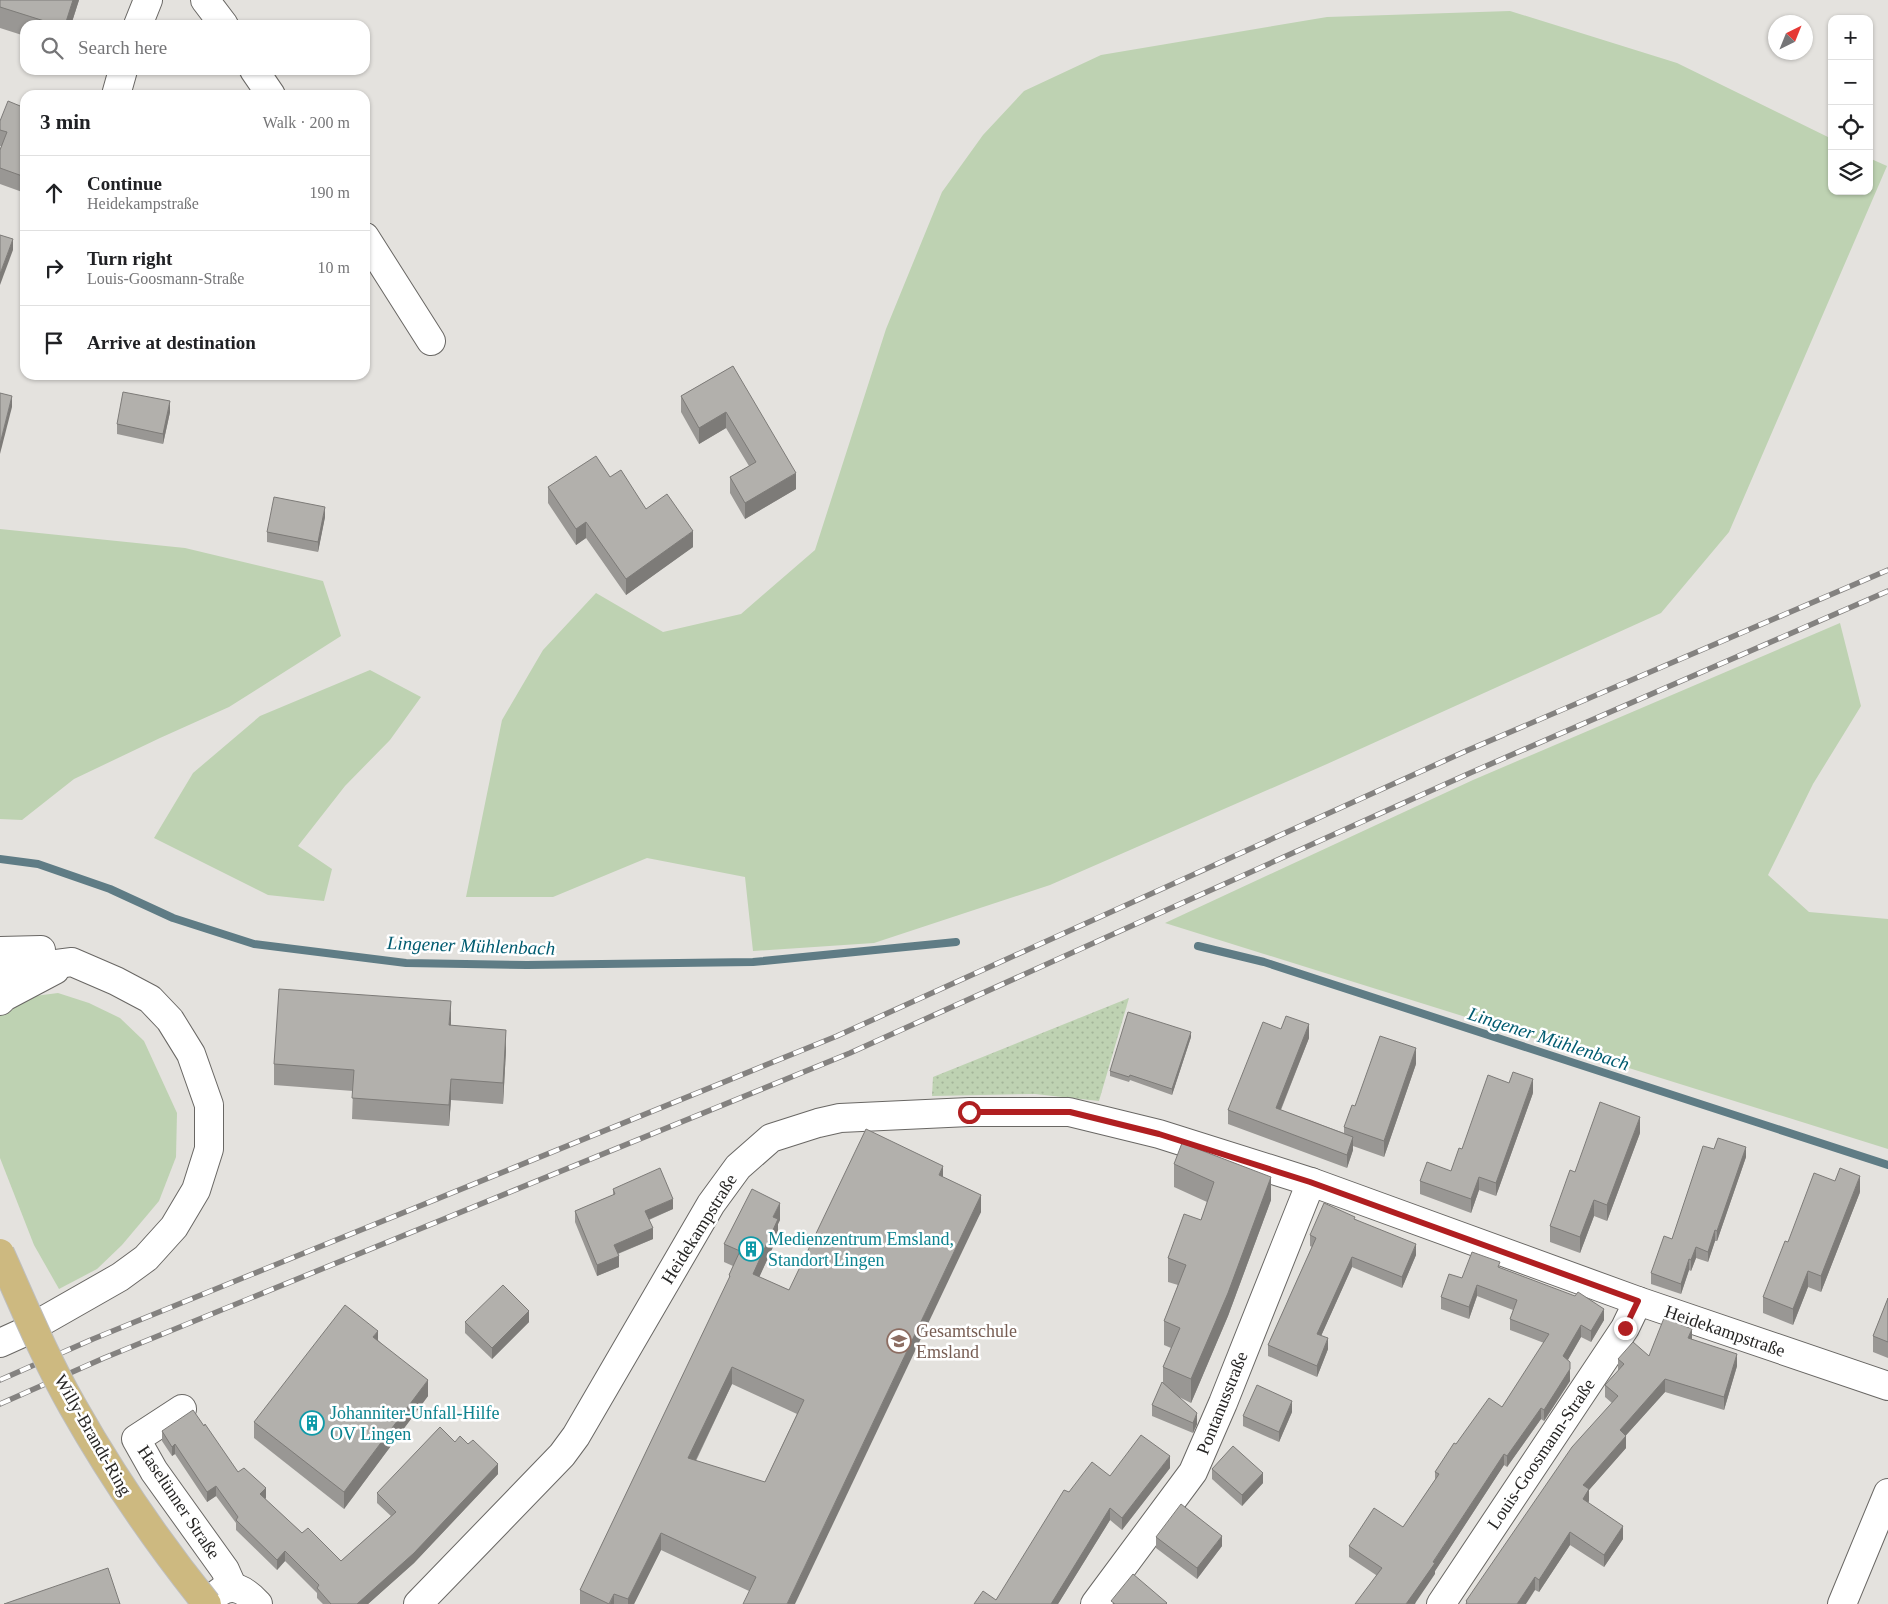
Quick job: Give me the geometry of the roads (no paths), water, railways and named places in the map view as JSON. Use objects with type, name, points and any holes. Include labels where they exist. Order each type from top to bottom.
[{"type":"main road","name":"Willy-Brandt-Ring","points":[[0,1253],[30,1321],[72,1406],[116,1478],[155,1536],[206,1604]]},
{"type":"street","points":[[140,20],[148,0]]},
{"type":"street","points":[[205,0],[220,20]]},
{"type":"street","points":[[117,90],[122,75]]},
{"type":"street","points":[[257,75],[268,90]]},
{"type":"street","points":[[370,245],[431,341]]},
{"type":"street","points":[[0,951],[39,950],[61,952],[72,962],[116,981],[150,999],[170,1020],[191,1054],[209,1105],[210,1149],[196,1190],[174,1227],[146,1258],[120,1277],[20,1334],[0,1343]]},
{"type":"street","points":[[0,971],[72,962]]},
{"type":"street","points":[[0,1001],[4,997],[72,962]]},
{"type":"street","name":"Heidekampstraße","points":[[418,1604],[562,1455],[576,1436],[711,1204],[738,1167],[771,1138],[840,1118],[969,1112],[1070,1112],[1159,1134],[1310,1182],[1638,1301],[1888,1386]]},
{"type":"street","name":"Pontanusstraße","points":[[1095,1604],[1193,1472],[1223,1402],[1310,1182]]},
{"type":"street","name":"Louis-Goosmann-Straße","points":[[1441,1604],[1625,1328],[1638,1301]]},
{"type":"street","name":"Haselünner Straße","points":[[182,1409],[136,1439],[154,1471],[221,1564],[233,1588]]},
{"type":"street","points":[[1842,1604],[1888,1493]]},
{"type":"street","points":[[206,1604],[222,1590],[233,1588],[247,1592],[258,1604]]},
{"type":"waterway","name":"Lingener Mühlenbach","points":[[0,859],[38,864],[110,889],[173,918],[254,944],[406,963],[527,965],[753,962],[956,942]]},
{"type":"waterway","name":"Lingener Mühlenbach","points":[[1198,946],[1264,962],[1888,1165]]},
{"type":"railway","points":[[0,1380],[93,1339],[837,1036],[1466,751],[1888,570]]},
{"type":"railway","points":[[0,1404],[104,1358],[850,1053],[1470,773],[1888,591]]},
{"type":"place","name":"Medienzentrum Emsland, Standort Lingen","points":[[751,1249]]},
{"type":"place","name":"Gesamtschule Emsland","points":[[899,1341]]},
{"type":"place","name":"Johanniter-Unfall-Hilfe OV Lingen","points":[[312,1423]]}]
